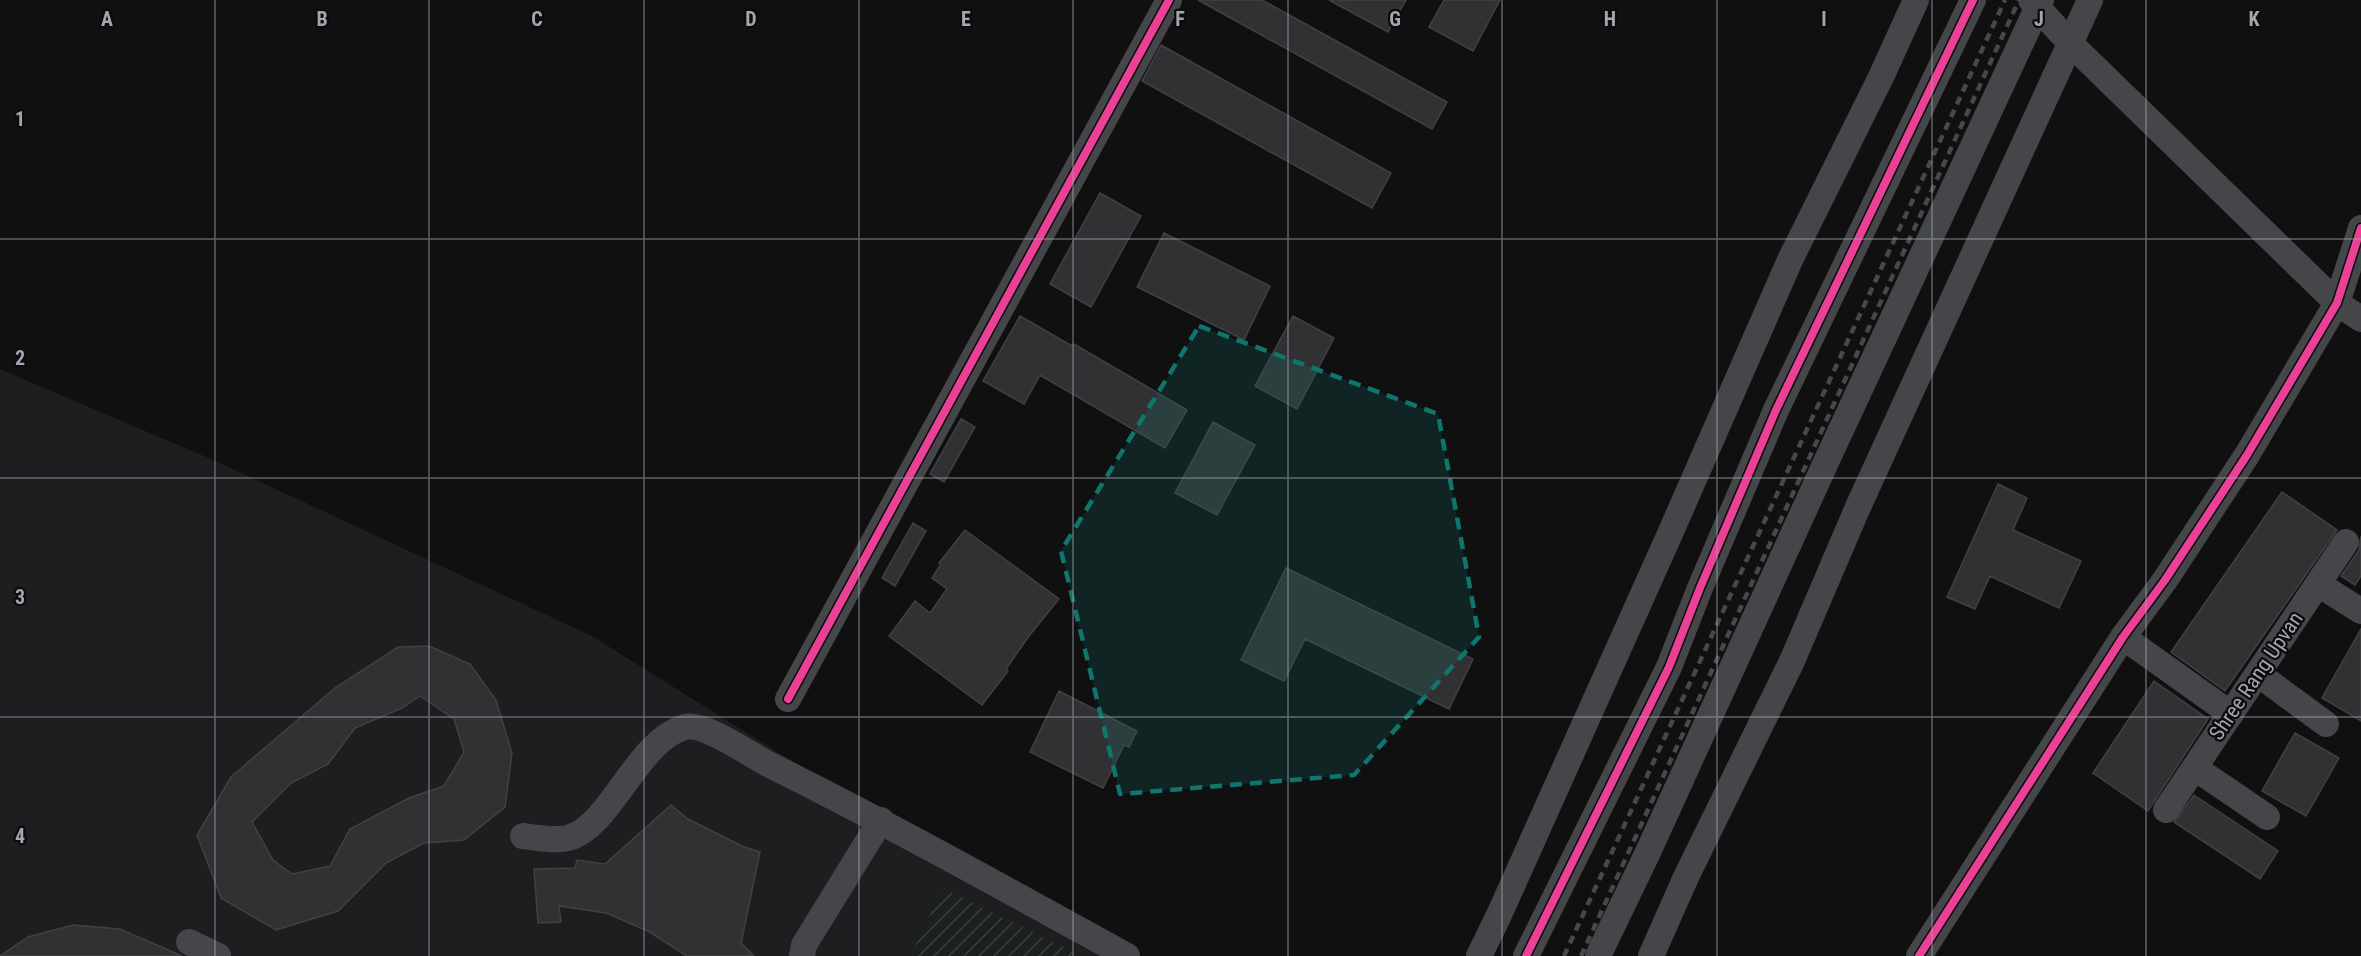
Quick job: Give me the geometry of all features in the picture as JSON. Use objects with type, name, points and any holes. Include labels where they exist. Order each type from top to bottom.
[{"type":"street","points":[[788,699],[1169,0]]},
{"type":"street","points":[[1479,956],[1669,536],[1790,260],[1881,77],[1916,0]]},
{"type":"street","points":[[1527,956],[1669,667],[1776,410],[1973,0]]},
{"type":"street","points":[[1651,956],[1686,877],[1792,661],[1858,507],[2090,0]]},
{"type":"street","points":[[1598,956],[1648,852],[2037,2],[2070,43],[2337,303],[2361,319]]},
{"type":"street","points":[[1924,954],[2123,637],[2165,580],[2241,464],[2337,303],[2361,228]]},
{"type":"street","name":"Shree Rang Upvan","points":[[2166,810],[2346,542]]},
{"type":"street","points":[[2318,584],[2361,611]]},
{"type":"street","points":[[2123,637],[2231,714]]},
{"type":"street","points":[[2258,674],[2326,724]]},
{"type":"street","points":[[523,836],[554,840],[571,838],[592,823],[654,746],[685,726],[701,727],[752,756],[881,820],[1127,956]]},
{"type":"street","points":[[2195,768],[2267,817]]},
{"type":"street","points":[[802,956],[804,945],[881,820]]},
{"type":"street","points":[[189,942],[218,956]]},
{"type":"highlighted area","points":[[1199,326],[1438,414],[1479,637],[1354,775],[1120,794],[1061,551]]},
{"type":"shaded area","points":[[0,369],[211,459],[592,636],[1104,956],[0,956]]},
{"type":"shaded area","points":[[943,888],[1081,956],[910,956]]},
{"type":"building","points":[[1198,0],[1262,0],[1447,102],[1432,129]]},
{"type":"building","points":[[1329,0],[1406,0],[1388,32]]},
{"type":"building","points":[[1444,0],[1500,0],[1473,51],[1429,27]]},
{"type":"building","points":[[1161,45],[1391,173],[1372,208],[1142,81]]},
{"type":"building","points":[[1100,193],[1141,216],[1091,307],[1050,284]]},
{"type":"building","points":[[1164,233],[1270,286],[1244,340],[1137,287]]},
{"type":"building","points":[[1020,316],[1072,346],[1074,344],[1187,410],[1165,448],[1040,375],[1024,404],[983,381]]},
{"type":"building","points":[[1293,316],[1334,338],[1297,409],[1255,386]]},
{"type":"building","points":[[961,419],[975,427],[944,482],[930,474]]},
{"type":"building","points":[[1213,422],[1255,445],[1217,515],[1175,493]]},
{"type":"building","points":[[1998,484],[2027,498],[2013,530],[2081,561],[2059,608],[1990,576],[1975,609],[1947,597]]},
{"type":"building","points":[[2282,492],[2337,530],[2225,691],[2171,652]]},
{"type":"building","points":[[913,523],[926,531],[895,586],[882,578]]},
{"type":"building","points":[[965,530],[1059,599],[1029,636],[1006,669],[1008,671],[982,705],[889,636],[915,601],[930,613],[947,589],[932,578],[941,564],[939,563]]},
{"type":"building","points":[[2361,536],[2361,576],[2355,585],[2341,576],[2359,550]]},
{"type":"building","points":[[1286,568],[1473,659],[1449,709],[1305,639],[1284,681],[1241,660]]},
{"type":"building","points":[[2361,629],[2361,721],[2322,698]]},
{"type":"building","points":[[429,646],[470,664],[496,700],[512,753],[505,807],[464,840],[424,843],[386,863],[338,911],[276,930],[221,898],[197,835],[231,777],[335,688],[398,647]],"holes":[[[420,696],[454,719],[464,752],[444,786],[409,798],[350,829],[330,866],[292,874],[273,860],[252,822],[291,783],[328,764],[355,728],[402,708]]]},
{"type":"building","points":[[2154,681],[2208,719],[2148,811],[2093,773]]},
{"type":"building","points":[[1059,691],[1137,731],[1129,747],[1124,745],[1103,788],[1030,752]]},
{"type":"building","points":[[2295,733],[2339,758],[2306,816],[2262,791]]},
{"type":"building","points":[[2194,795],[2278,851],[2260,879],[2174,822]]},
{"type":"building","points":[[671,805],[688,819],[744,847],[760,852],[741,943],[754,956],[687,956],[648,931],[606,913],[559,906],[561,922],[538,923],[534,869],[575,868],[577,860],[605,864]]},
{"type":"building","points":[[73,925],[120,929],[182,956],[0,956],[28,937]]},
{"type":"railway","points":[[1564,956],[2005,0]]},
{"type":"railway","points":[[1581,956],[2019,0]]},
{"type":"cycle path","points":[[788,699],[1169,0]]},
{"type":"cycle path","points":[[1526,956],[1669,667],[1776,410],[1973,0]]},
{"type":"cycle path","points":[[1919,956],[2123,637],[2165,580],[2247,455],[2337,303],[2361,228]]}]
